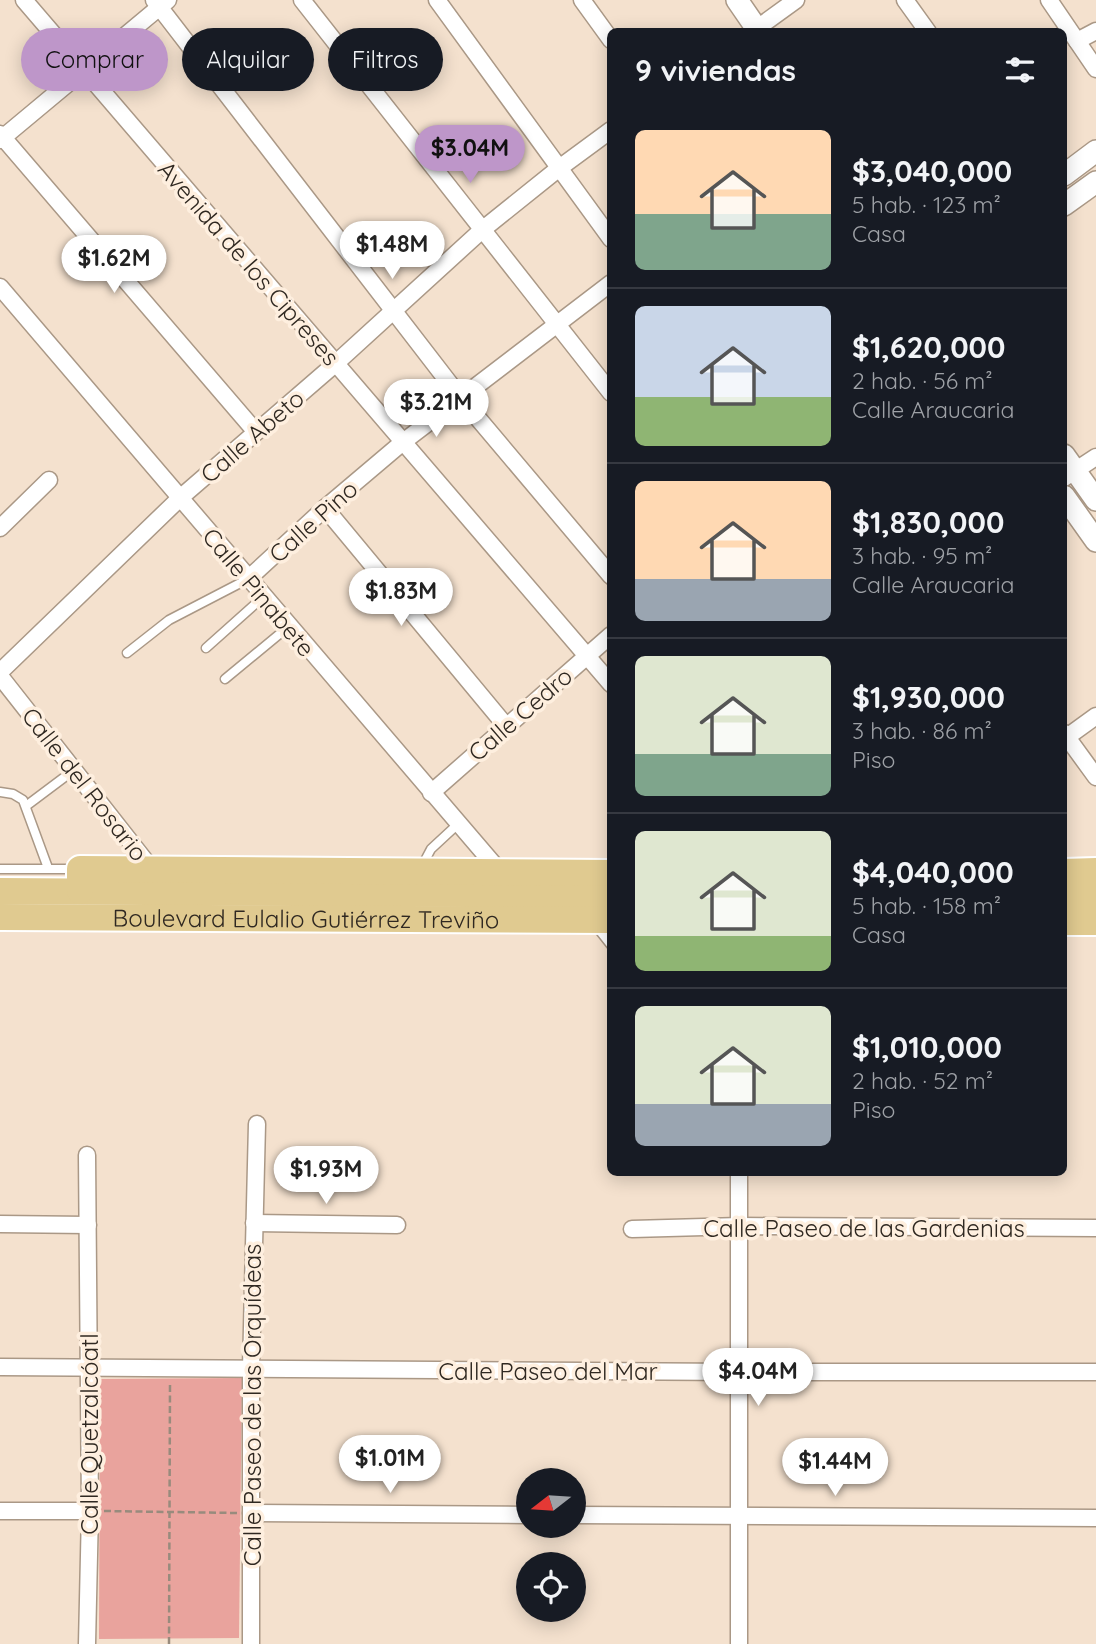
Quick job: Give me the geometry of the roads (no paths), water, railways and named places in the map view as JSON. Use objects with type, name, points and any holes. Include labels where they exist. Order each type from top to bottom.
[{"type":"main road","name":"Boulevard Eulalio Gutiérrez Treviño","points":[[0,891],[152,870],[607,873]]},
{"type":"main road","points":[[1067,872],[1096,871]]},
{"type":"main road","name":"Boulevard Eulalio Gutiérrez Treviño","points":[[80,880],[169,893],[607,895]]},
{"type":"main road","points":[[1067,896],[1096,896]]},
{"type":"main road","name":"Boulevard Eulalio Gutiérrez Treviño","points":[[0,917],[601,920]]},
{"type":"main road","points":[[1067,922],[1096,922]]},
{"type":"street","name":"Avenida de los Cipreses","points":[[24,0],[48,28]]},
{"type":"street","points":[[302,0],[607,388]]},
{"type":"street","points":[[438,0],[607,234]]},
{"type":"street","points":[[582,0],[607,34]]},
{"type":"street","points":[[737,0],[755,28]]},
{"type":"street","points":[[759,28],[796,0]]},
{"type":"street","points":[[905,0],[925,28]]},
{"type":"street","points":[[1049,0],[1096,69]]},
{"type":"street","points":[[130,28],[160,2],[393,312],[460,397],[607,571]]},
{"type":"street","points":[[1077,41],[1096,31]]},
{"type":"street","points":[[56,91],[1,137],[256,432]]},
{"type":"street","name":"Avenida de los Cipreses","points":[[102,91],[607,680]]},
{"type":"street","name":"Calle Abeto","points":[[0,674],[180,498],[335,364],[482,230],[607,134]]},
{"type":"street","points":[[1067,173],[1096,151]]},
{"type":"street","points":[[1067,203],[1096,182]]},
{"type":"street","name":"Calle Pino","points":[[248,579],[325,508],[403,442],[607,286]]},
{"type":"street","name":"Calle Pinabete","points":[[0,287],[288,627],[520,895]]},
{"type":"street","points":[[1096,457],[1068,468],[1096,500]]},
{"type":"street","points":[[0,528],[49,480]]},
{"type":"street","points":[[1067,500],[1096,541]]},
{"type":"street","points":[[325,508],[506,726]]},
{"type":"street","name":"Calle Cedro","points":[[430,793],[607,638]]},
{"type":"street","name":"Calle del Rosario","points":[[0,674],[169,893]]},
{"type":"street","points":[[1067,734],[1096,716]]},
{"type":"street","points":[[1067,738],[1096,777]]},
{"type":"street","name":"Calle Paseo de las Orquídeas","points":[[251,1644],[251,1368],[257,1124]]},
{"type":"street","name":"Calle Quetzalcóatl","points":[[87,1155],[90,1511],[87,1644]]},
{"type":"street","points":[[738,1644],[739,1176]]},
{"type":"street","points":[[254,1223],[397,1225]]},
{"type":"street","points":[[0,1224],[88,1225]]},
{"type":"street","name":"Calle Paseo de las Gardenias","points":[[632,1228],[1096,1228]]},
{"type":"street","name":"Calle Paseo del Mar","points":[[0,1367],[1096,1372]]},
{"type":"street","points":[[0,1511],[90,1511]]},
{"type":"street","points":[[251,1513],[516,1515]]},
{"type":"street","points":[[586,1515],[1096,1518]]},
{"type":"lane","points":[[127,653],[169,620],[248,579]]},
{"type":"lane","points":[[206,648],[263,597]]},
{"type":"lane","points":[[225,680],[288,627]]},
{"type":"lane","points":[[26,806],[74,770]]},
{"type":"lane","points":[[0,792],[19,796],[26,806],[48,869]]},
{"type":"lane","points":[[421,871],[425,856],[458,824]]},
{"type":"lane","points":[[0,869],[48,869],[80,880]]}]
